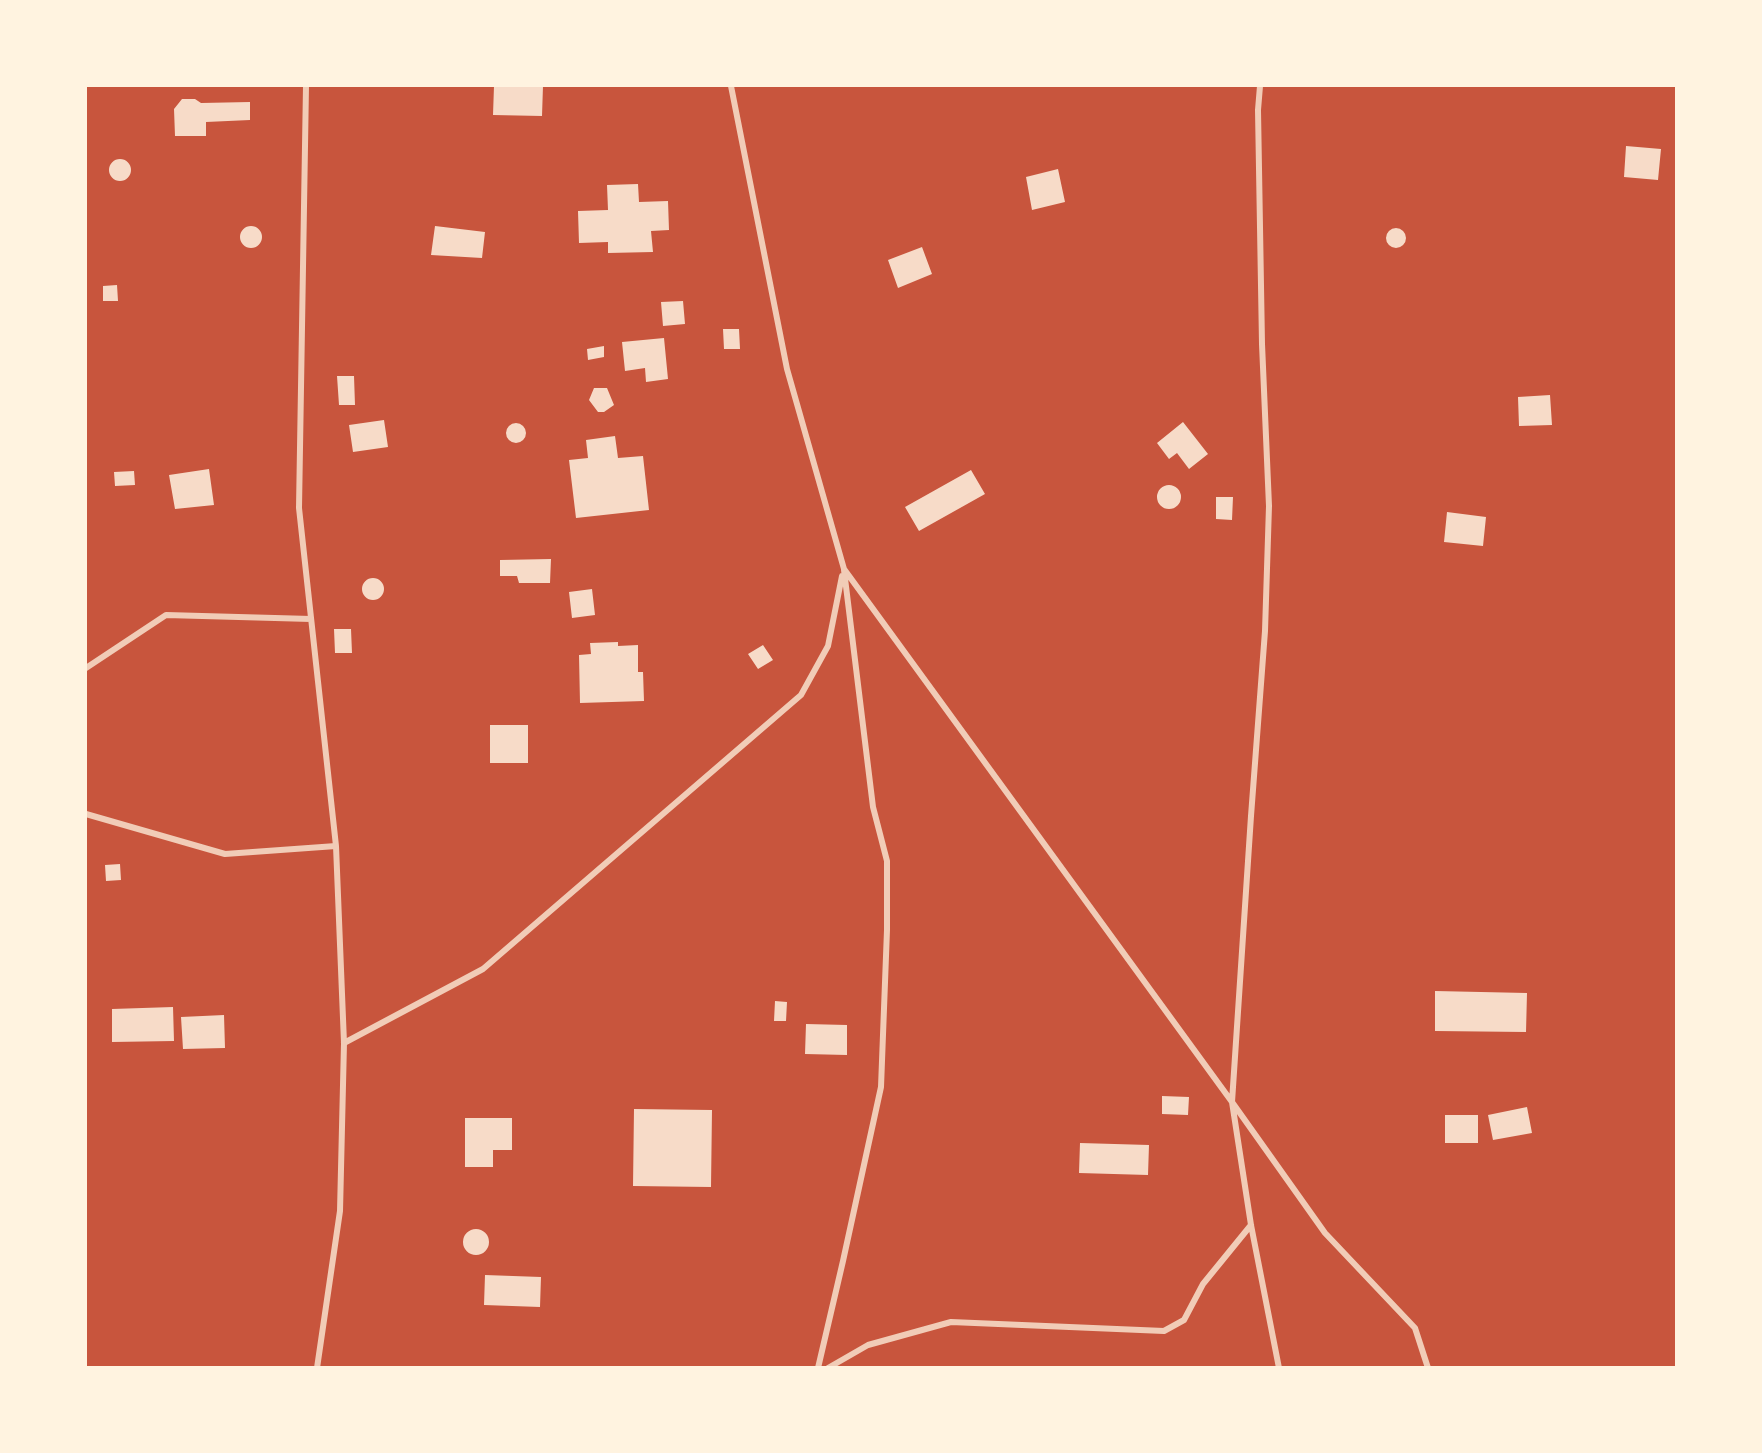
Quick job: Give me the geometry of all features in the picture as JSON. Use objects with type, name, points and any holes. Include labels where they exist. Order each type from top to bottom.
[{"type":"street","points":[[306,86],[299,508],[336,846],[344,1043],[340,1211],[317,1368]]},
{"type":"street","points":[[731,86],[787,369],[844,569],[873,807],[887,861],[887,930],[881,1087],[818,1368]]},
{"type":"street","points":[[1260,86],[1258,110],[1262,332],[1269,506],[1265,631],[1232,1102],[1251,1225],[1279,1368]]},
{"type":"street","points":[[344,1043],[483,969],[801,695],[828,646],[844,569]]},
{"type":"street","points":[[844,569],[1325,1233],[1415,1328],[1428,1368]]},
{"type":"street","points":[[86,668],[166,615],[311,619]]},
{"type":"street","points":[[86,814],[225,854],[336,846]]},
{"type":"street","points":[[828,1368],[868,1345],[951,1322],[1164,1331],[1184,1320],[1203,1284],[1251,1225]]},
{"type":"building","points":[[494,86],[543,86],[542,116],[493,115]]},
{"type":"building","points":[[182,99],[195,99],[201,103],[250,102],[250,120],[206,122],[206,136],[175,136],[174,109]]},
{"type":"building","points":[[1626,146],[1661,149],[1658,180],[1624,177]]},
{"type":"building","points":[[120,159],[130,166],[131,170],[124,180],[120,181],[110,174],[109,170],[116,160]]},
{"type":"building","points":[[1058,169],[1065,202],[1032,210],[1026,177]]},
{"type":"building","points":[[638,184],[639,202],[668,201],[669,230],[651,231],[653,252],[608,253],[608,242],[579,243],[578,211],[608,210],[607,185]]},
{"type":"building","points":[[251,226],[261,233],[262,237],[255,247],[251,248],[241,241],[240,237],[247,227]]},
{"type":"building","points":[[435,226],[485,232],[482,258],[431,255]]},
{"type":"building","points":[[1392,228],[1400,228],[1406,234],[1406,242],[1400,248],[1392,248],[1386,242],[1386,234]]},
{"type":"building","points":[[922,247],[932,274],[898,288],[888,260]]},
{"type":"building","points":[[117,285],[118,301],[103,301],[103,286]]},
{"type":"building","points":[[683,301],[685,324],[663,326],[661,302]]},
{"type":"building","points":[[723,329],[739,329],[740,349],[724,349]]},
{"type":"building","points":[[664,338],[668,379],[646,382],[645,368],[625,371],[622,342]]},
{"type":"building","points":[[604,346],[604,357],[588,360],[587,349]]},
{"type":"building","points":[[337,376],[354,376],[355,405],[339,405]]},
{"type":"building","points":[[594,388],[607,388],[614,405],[604,412],[598,412],[589,400]]},
{"type":"building","points":[[1550,395],[1552,425],[1519,426],[1518,397]]},
{"type":"building","points":[[384,420],[388,447],[353,452],[349,425]]},
{"type":"building","points":[[1183,422],[1208,454],[1189,469],[1177,453],[1169,459],[1157,443]]},
{"type":"building","points":[[512,423],[520,423],[526,429],[526,437],[520,443],[512,443],[506,437],[506,429]]},
{"type":"building","points":[[615,436],[618,458],[643,456],[649,510],[576,518],[569,460],[588,458],[586,440]]},
{"type":"building","points":[[209,469],[214,505],[175,509],[169,475]]},
{"type":"building","points":[[971,470],[985,494],[919,531],[905,507]]},
{"type":"building","points":[[134,471],[135,485],[115,486],[114,472]]},
{"type":"building","points":[[1169,485],[1177,489],[1181,497],[1177,505],[1169,509],[1161,505],[1157,497],[1161,489]]},
{"type":"building","points":[[1216,497],[1233,497],[1232,520],[1216,519]]},
{"type":"building","points":[[1447,512],[1486,517],[1483,546],[1444,542]]},
{"type":"building","points":[[551,559],[550,583],[519,583],[517,576],[500,576],[500,560]]},
{"type":"building","points":[[373,578],[383,585],[384,589],[377,599],[373,600],[363,593],[362,589],[369,579]]},
{"type":"building","points":[[592,589],[595,615],[572,618],[569,592]]},
{"type":"building","points":[[334,629],[351,629],[352,653],[335,653]]},
{"type":"building","points":[[618,642],[618,646],[638,645],[638,672],[643,672],[644,701],[580,703],[579,655],[591,654],[590,643]]},
{"type":"building","points":[[763,645],[773,660],[758,669],[748,654]]},
{"type":"building","points":[[490,725],[528,725],[528,763],[490,763]]},
{"type":"building","points":[[120,864],[121,880],[106,881],[105,865]]},
{"type":"building","points":[[1435,991],[1527,993],[1526,1032],[1435,1031]]},
{"type":"building","points":[[775,1001],[787,1002],[786,1021],[774,1021]]},
{"type":"building","points":[[173,1007],[174,1041],[112,1042],[112,1009]]},
{"type":"building","points":[[224,1015],[225,1048],[183,1049],[181,1017]]},
{"type":"building","points":[[806,1024],[847,1025],[847,1055],[805,1054]]},
{"type":"building","points":[[1162,1096],[1189,1097],[1188,1115],[1162,1114]]},
{"type":"building","points":[[1527,1107],[1532,1133],[1493,1140],[1488,1115]]},
{"type":"building","points":[[634,1109],[712,1110],[711,1187],[633,1186]]},
{"type":"building","points":[[1445,1115],[1478,1115],[1478,1143],[1445,1143]]},
{"type":"building","points":[[465,1118],[512,1118],[512,1150],[493,1150],[493,1167],[465,1167]]},
{"type":"building","points":[[1080,1143],[1149,1145],[1148,1175],[1079,1173]]},
{"type":"building","points":[[476,1229],[485,1233],[489,1242],[485,1251],[476,1255],[467,1251],[463,1242],[467,1233]]},
{"type":"building","points":[[485,1275],[541,1277],[540,1307],[484,1305]]}]
